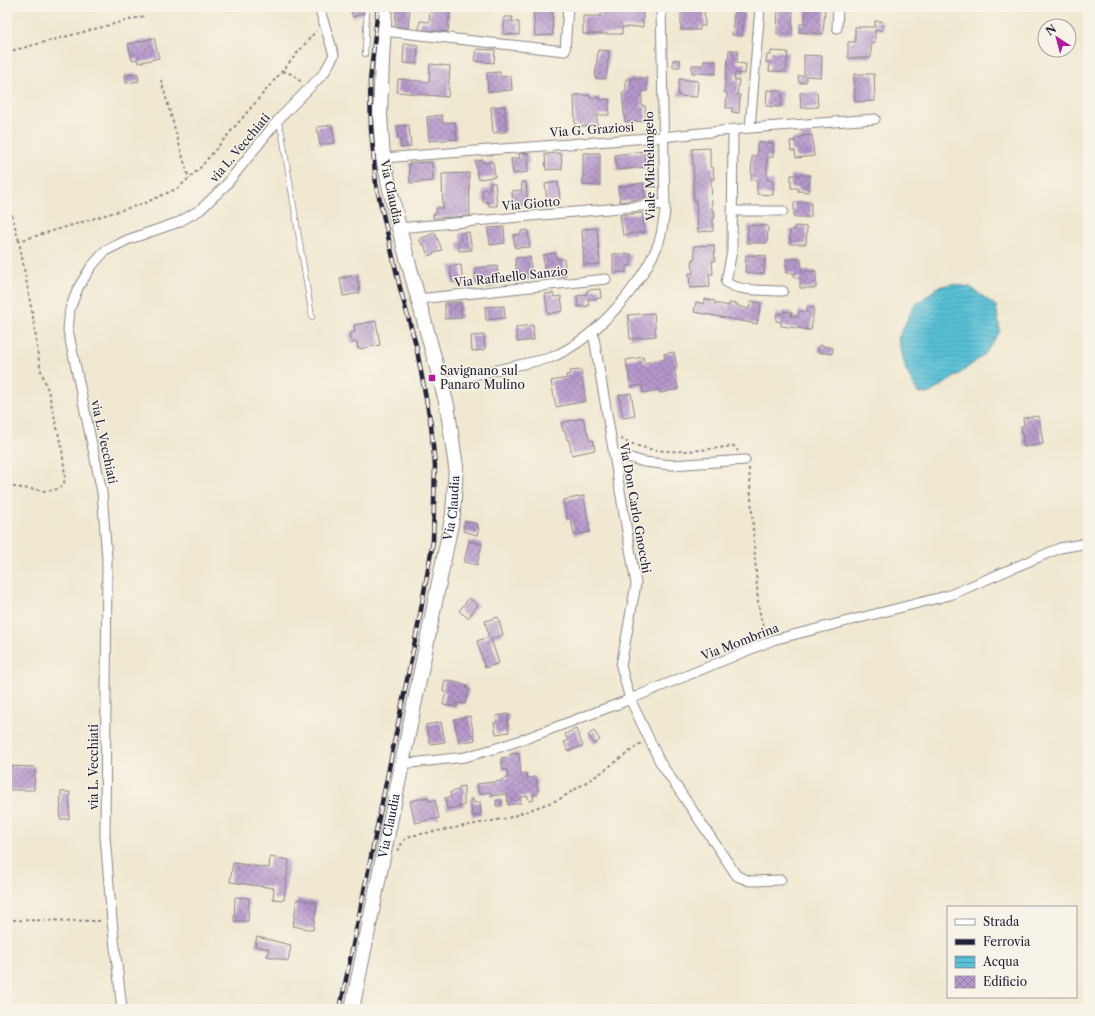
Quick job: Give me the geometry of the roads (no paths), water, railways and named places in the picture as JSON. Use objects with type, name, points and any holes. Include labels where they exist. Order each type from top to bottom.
[{"type":"main road","name":"Via Claudia","points":[[352,1009],[453,514],[456,467],[442,382],[399,228],[383,158],[380,115],[385,7]]},
{"type":"street","name":"via L. Vecchiati","points":[[122,1009],[112,921],[105,836],[107,559],[102,492],[68,330],[70,309],[78,288],[91,267],[105,251],[127,240],[179,222],[200,210],[226,185],[278,120],[307,88],[324,73],[334,55],[319,7]]},
{"type":"street","points":[[384,31],[565,51],[568,7]]},
{"type":"street","name":"Viale Michelangelo","points":[[442,382],[550,358],[564,353],[593,332],[619,304],[642,275],[658,246],[662,230],[664,204],[661,7]]},
{"type":"street","points":[[750,128],[760,7]]},
{"type":"street","points":[[837,28],[838,7]]},
{"type":"street","name":"Via G. Graziosi","points":[[383,158],[662,137],[733,129],[875,119]]},
{"type":"street","points":[[733,129],[732,251],[726,282],[730,286],[738,288],[783,291]]},
{"type":"street","name":"Via Giotto","points":[[399,228],[664,204]]},
{"type":"street","points":[[732,211],[783,211]]},
{"type":"street","name":"Via Raffaello Sanzio","points":[[418,299],[606,279]]},
{"type":"street","name":"Via Don Carlo Gnocchi","points":[[593,332],[636,584],[621,666],[626,701],[660,762],[737,876],[750,881],[781,880]]},
{"type":"street","points":[[614,453],[644,462],[672,465],[745,460]]},
{"type":"street","name":"Via Mombrina","points":[[402,764],[465,757],[497,748],[626,701],[770,641],[950,595],[1060,548],[1088,543]]},
{"type":"lane","points":[[365,54],[367,7]]},
{"type":"lane","points":[[278,120],[282,134],[312,317]]},
{"type":"water","points":[[951,284],[970,287],[996,306],[1000,331],[985,354],[958,375],[928,394],[918,393],[906,370],[898,339],[913,307],[938,287]]},
{"type":"railway","points":[[340,1009],[419,621],[433,541],[435,466],[431,425],[416,345],[401,292],[376,184],[371,129],[370,81],[378,7]]},
{"type":"place","name":"Savignano sul Panaro Mulino","points":[[432,378]]}]
